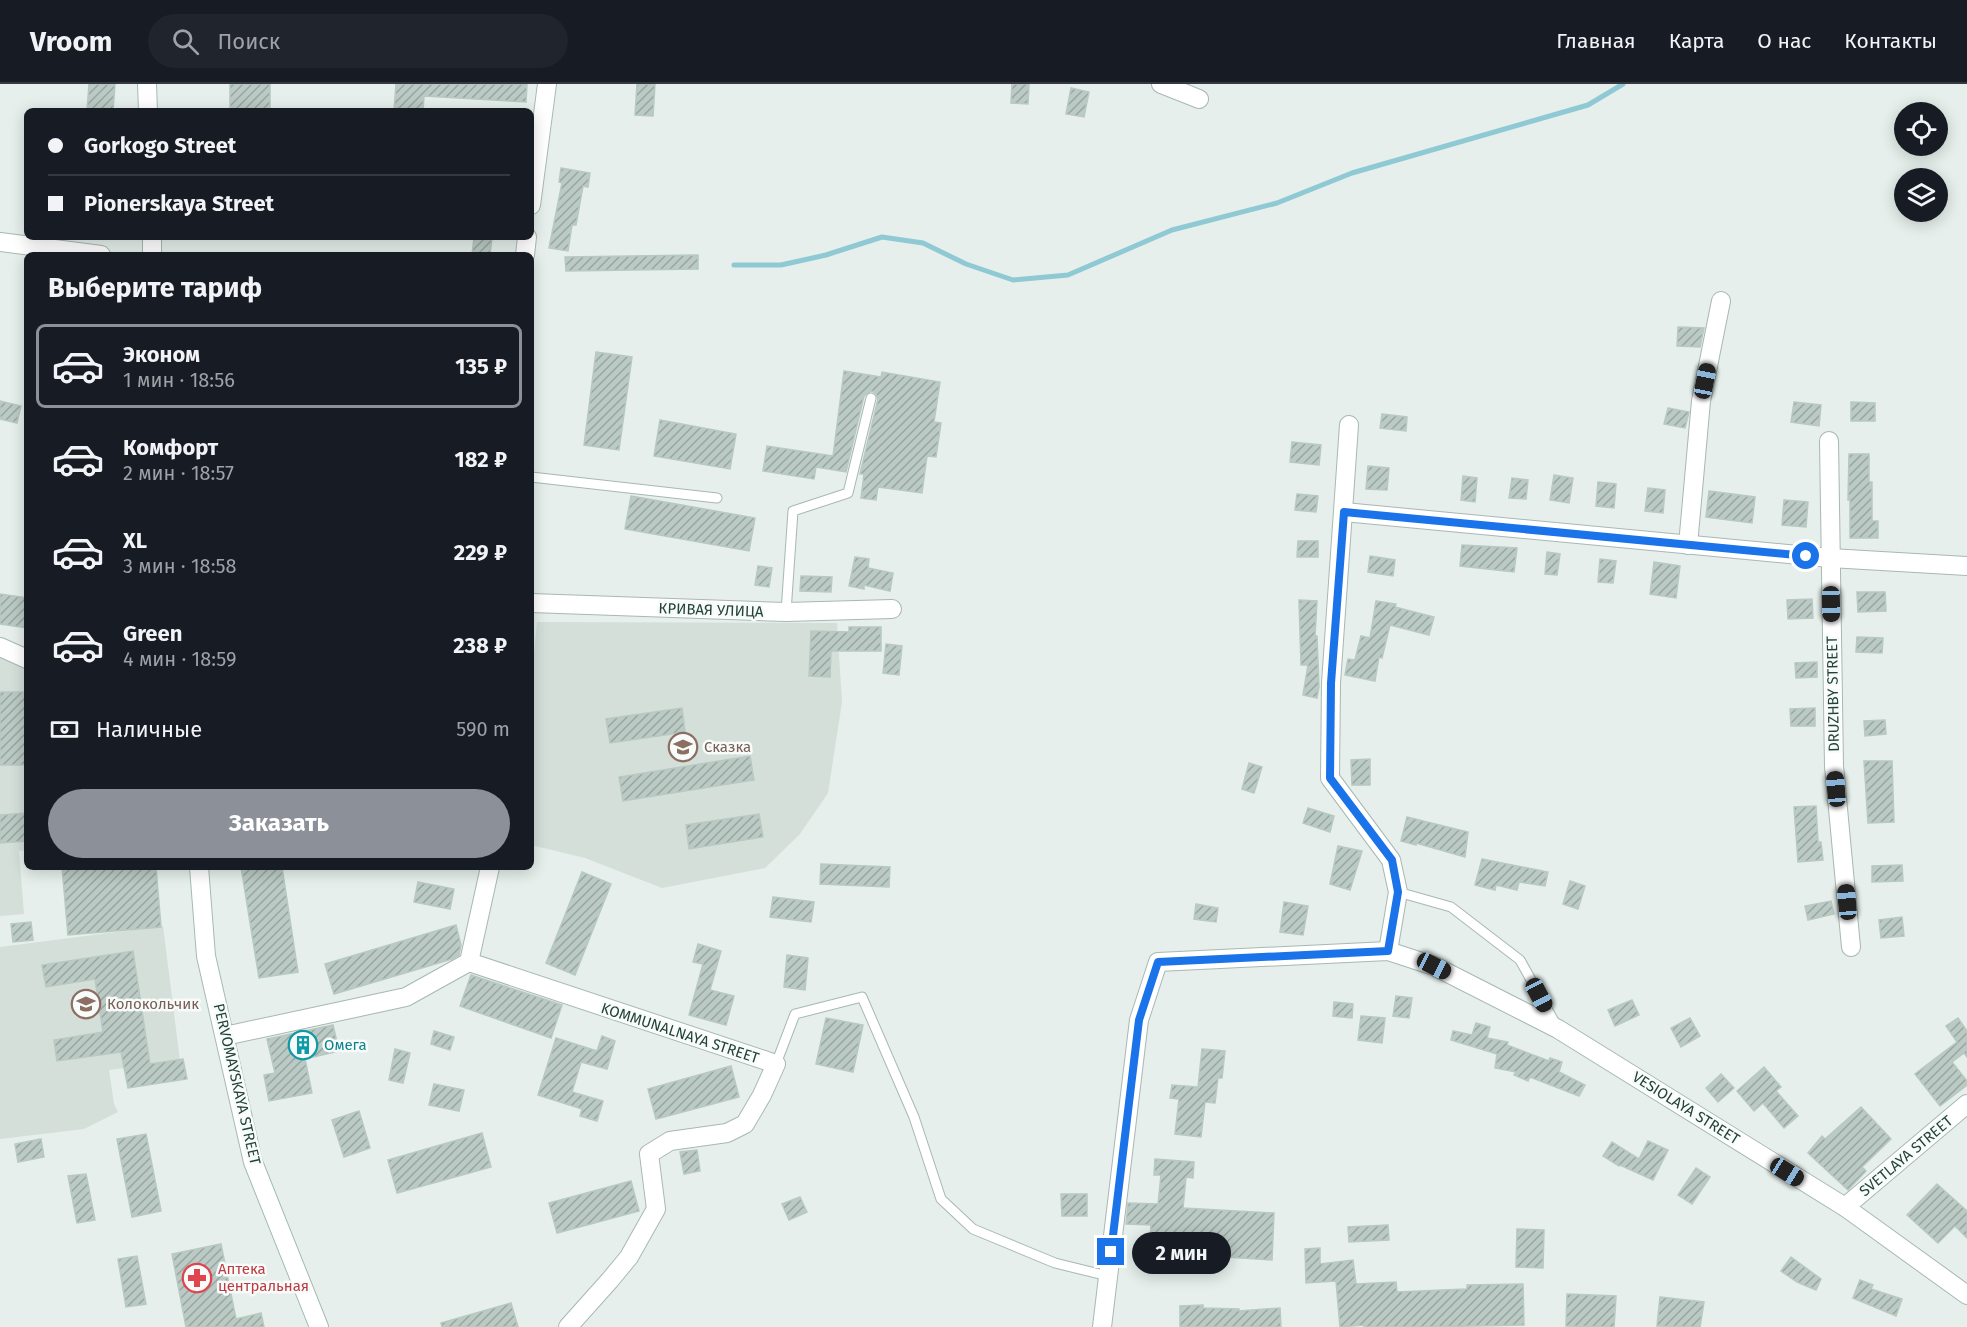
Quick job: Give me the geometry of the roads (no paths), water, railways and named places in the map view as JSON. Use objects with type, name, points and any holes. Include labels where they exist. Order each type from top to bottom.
[{"type":"street","points":[[147,84],[148,108]]},
{"type":"street","points":[[534,182],[547,84]]},
{"type":"street","points":[[1161,84],[1199,99]]},
{"type":"street","points":[[0,242],[78,252]]},
{"type":"street","points":[[1688,545],[1701,401],[1721,301]]},
{"type":"street","points":[[1349,425],[1331,683],[1330,778],[1392,860],[1398,892],[1388,951]]},
{"type":"street","name":"DRUZHBY STREET","points":[[1829,441],[1834,766],[1851,947]]},
{"type":"street","points":[[1344,512],[1830,558],[1967,566]]},
{"type":"street","name":"КРИВАЯ УЛИЦА","points":[[534,603],[786,612],[892,609]]},
{"type":"street","points":[[0,647],[24,658]]},
{"type":"street","name":"PERVOMAYSKAYA STREET","points":[[199,870],[206,956],[253,1162],[319,1327]]},
{"type":"street","points":[[225,1036],[406,998],[469,962],[489,870]]},
{"type":"street","name":"VESIOLAYA STREET","points":[[1108,1276],[1139,1020],[1158,962],[1388,951],[1434,966],[1558,1029],[1845,1207],[1967,1295]]},
{"type":"street","name":"KOMMUNALNAYA STREET","points":[[469,962],[776,1065],[745,1124],[727,1133],[670,1141],[649,1154],[656,1209],[629,1257],[568,1327]]},
{"type":"street","name":"SVETLAYA STREET","points":[[1845,1207],[1967,1104]]},
{"type":"street","points":[[1102,1327],[1108,1276]]},
{"type":"lane","points":[[786,612],[793,511],[848,493],[871,398]]},
{"type":"lane","points":[[534,477],[717,498]]},
{"type":"lane","points":[[1398,892],[1451,907],[1520,960],[1558,1029]]},
{"type":"lane","points":[[776,1065],[795,1014],[862,997],[914,1117],[941,1199],[973,1229],[1055,1263],[1108,1276]]},
{"type":"waterway","points":[[734,265],[781,265],[826,255],[882,237],[923,243],[966,264],[1013,280],[1068,275],[1172,230],[1277,203],[1352,173],[1588,105],[1623,84]]},
{"type":"place","name":"Сказка","points":[[683,747]]},
{"type":"place","name":"Колокольчик","points":[[86,1004]]},
{"type":"place","name":"Омега","points":[[303,1045]]},
{"type":"place","name":"Аптека центральная","points":[[197,1278]]}]
